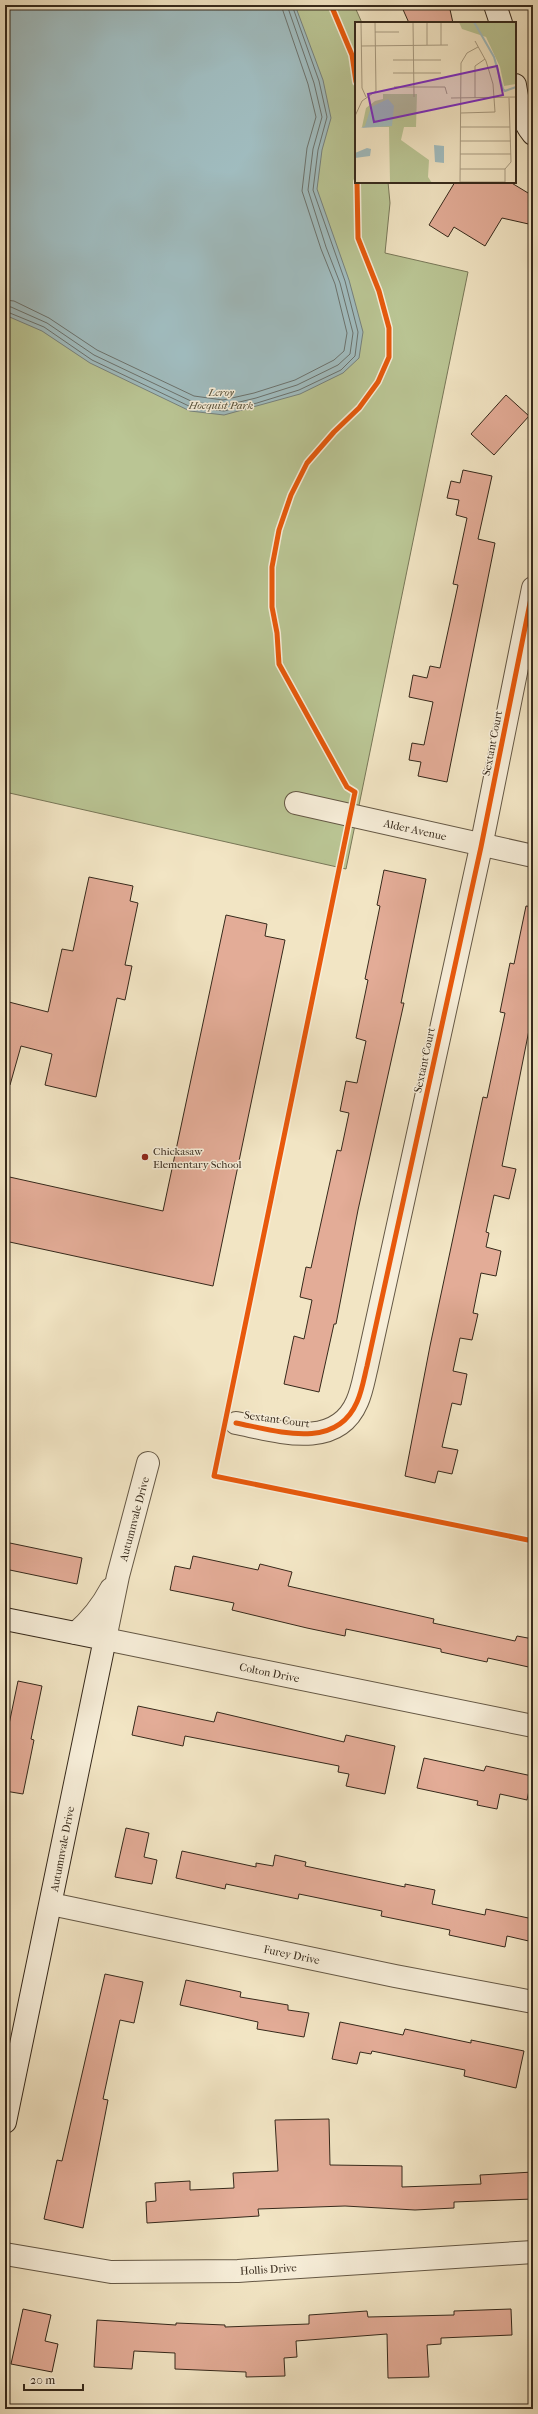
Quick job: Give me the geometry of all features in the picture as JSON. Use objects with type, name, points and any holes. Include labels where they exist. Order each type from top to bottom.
[{"type":"street","points":[[495,5],[501,22]]},
{"type":"street","points":[[516,91],[519,109],[526,125],[533,134]]},
{"type":"street","name":"Sextant Court","points":[[236,1423],[288,1433],[318,1434],[343,1424],[357,1402],[367,1366],[481,847],[533,588]]},
{"type":"street","name":"Alder Avenue","points":[[296,803],[481,847],[533,856]]},
{"type":"street","name":"Autumnvale Drive","points":[[5,2122],[118,1576],[148,1463]]},
{"type":"street","name":"Autumnvale Drive","points":[[76,1633],[89,1621],[104,1602],[118,1576]]},
{"type":"street","name":"Colton Drive","points":[[5,1619],[533,1726]]},
{"type":"street","name":"Furey Drive","points":[[51,1904],[395,1976],[533,2002]]},
{"type":"street","name":"Hollis Drive","points":[[5,2254],[111,2272],[238,2271],[533,2252]]},
{"type":"green space","name":"Leroy Hoequist Park","points":[[5,5],[354,5],[362,22],[355,22],[355,183],[388,183],[390,203],[385,253],[468,272],[346,869],[5,792]]},
{"type":"water","points":[[5,5],[295,5],[323,80],[331,118],[322,150],[317,189],[349,280],[363,332],[359,358],[343,373],[300,394],[224,415],[190,411],[90,363],[42,331],[5,315]]},
{"type":"building","points":[[401,5],[449,5],[453,22],[409,22]]},
{"type":"building","points":[[454,183],[512,183],[533,196],[533,225],[502,218],[485,246],[454,227],[448,237],[429,225]]},
{"type":"building","points":[[506,395],[529,416],[494,455],[471,434]]},
{"type":"building","points":[[463,470],[492,476],[478,539],[495,543],[447,782],[418,776],[421,762],[409,760],[412,743],[424,745],[433,702],[409,697],[413,675],[427,678],[430,666],[440,668],[458,585],[453,584],[467,518],[456,515],[459,500],[447,498],[451,481],[460,483]]},
{"type":"building","points":[[384,870],[426,879],[401,1003],[404,1003],[358,1210],[336,1324],[334,1324],[319,1392],[284,1384],[294,1336],[304,1339],[312,1300],[300,1297],[306,1267],[311,1268],[337,1150],[341,1151],[349,1113],[340,1111],[346,1081],[357,1083],[366,1041],[356,1038],[368,980],[365,979],[380,906],[377,905]]},
{"type":"building","points":[[89,877],[133,886],[130,901],[138,903],[125,965],[132,966],[125,1000],[117,998],[96,1097],[45,1085],[52,1054],[21,1046],[10,1085],[5,1084],[5,1001],[48,1012],[62,949],[73,951]]},
{"type":"building","points":[[526,906],[533,907],[533,1010],[502,1166],[516,1169],[509,1199],[494,1195],[486,1232],[489,1233],[486,1247],[501,1251],[496,1276],[481,1273],[473,1313],[478,1314],[472,1340],[460,1338],[453,1371],[467,1374],[461,1405],[452,1403],[442,1447],[458,1450],[452,1474],[438,1471],[435,1483],[405,1476],[430,1346],[483,1097],[487,1098],[505,1013],[500,1012],[510,963],[514,964]]},
{"type":"building","points":[[226,915],[267,924],[265,936],[285,940],[213,1286],[5,1241],[5,1176],[163,1211]]},
{"type":"building","points":[[5,1542],[82,1558],[77,1584],[5,1569]]},
{"type":"building","points":[[193,1556],[258,1570],[260,1564],[292,1572],[288,1586],[434,1619],[433,1623],[515,1641],[517,1636],[533,1639],[533,1668],[488,1658],[487,1662],[441,1652],[441,1649],[346,1629],[345,1636],[307,1628],[232,1610],[234,1603],[170,1590],[175,1566],[190,1569]]},
{"type":"building","points":[[18,1681],[42,1686],[31,1739],[34,1740],[23,1794],[5,1791],[5,1734],[7,1734]]},
{"type":"building","points":[[138,1706],[214,1722],[217,1712],[344,1742],[346,1735],[395,1746],[385,1794],[346,1786],[349,1774],[338,1772],[339,1766],[185,1736],[183,1746],[132,1735]]},
{"type":"building","points":[[424,1758],[484,1771],[486,1766],[532,1776],[527,1800],[500,1794],[497,1809],[477,1805],[478,1801],[417,1788]]},
{"type":"building","points":[[126,1828],[149,1833],[144,1857],[157,1860],[152,1884],[115,1877]]},
{"type":"building","points":[[182,1851],[256,1867],[256,1863],[273,1866],[275,1855],[306,1862],[305,1866],[405,1887],[405,1884],[435,1890],[432,1904],[485,1915],[486,1909],[533,1919],[533,1942],[507,1936],[505,1947],[449,1935],[450,1930],[381,1916],[382,1911],[299,1894],[298,1899],[226,1884],[225,1889],[176,1878]]},
{"type":"building","points":[[105,1974],[143,1982],[134,2023],[120,2020],[103,2099],[108,2100],[83,2228],[44,2219],[57,2160],[62,2161]]},
{"type":"building","points":[[186,1980],[241,1992],[240,1997],[288,2005],[288,2010],[309,2013],[304,2037],[257,2029],[258,2022],[180,2005]]},
{"type":"building","points":[[340,2022],[403,2035],[405,2029],[471,2043],[471,2040],[524,2051],[516,2088],[464,2076],[465,2070],[372,2051],[371,2054],[360,2052],[357,2064],[332,2059]]},
{"type":"building","points":[[329,2119],[330,2165],[402,2166],[402,2187],[481,2184],[480,2175],[533,2172],[533,2199],[454,2202],[454,2208],[415,2210],[345,2206],[258,2209],[259,2216],[147,2223],[146,2202],[156,2201],[155,2183],[190,2181],[190,2190],[234,2188],[233,2173],[278,2171],[275,2120]]},
{"type":"building","points":[[23,2309],[51,2315],[45,2341],[58,2344],[52,2372],[11,2364]]},
{"type":"building","points":[[511,2309],[512,2335],[441,2338],[441,2344],[427,2345],[429,2377],[388,2378],[387,2334],[296,2341],[297,2357],[284,2358],[285,2376],[246,2377],[246,2372],[175,2369],[175,2353],[134,2351],[132,2369],[94,2367],[97,2320],[176,2325],[176,2323],[225,2325],[225,2327],[309,2324],[309,2315],[367,2311],[368,2317],[454,2315],[454,2311]]},
{"type":"waterway","points":[[523,2409],[533,2408]]},
{"type":"cycle path","points":[[331,5],[352,55],[355,75]]},
{"type":"cycle path","points":[[357,183],[358,238],[379,291],[389,328],[389,357],[378,382],[359,408],[334,432],[307,463],[291,495],[279,530],[272,567],[272,607],[277,633],[279,664],[347,787],[355,792],[214,1476],[533,1541]]},
{"type":"cycle path","points":[[236,1423],[287,1433],[304,1434],[320,1432],[335,1427],[347,1417],[359,1398],[481,847],[533,588]]},
{"type":"place","name":"Chickasaw Elementary School","points":[[145,1157]]}]
